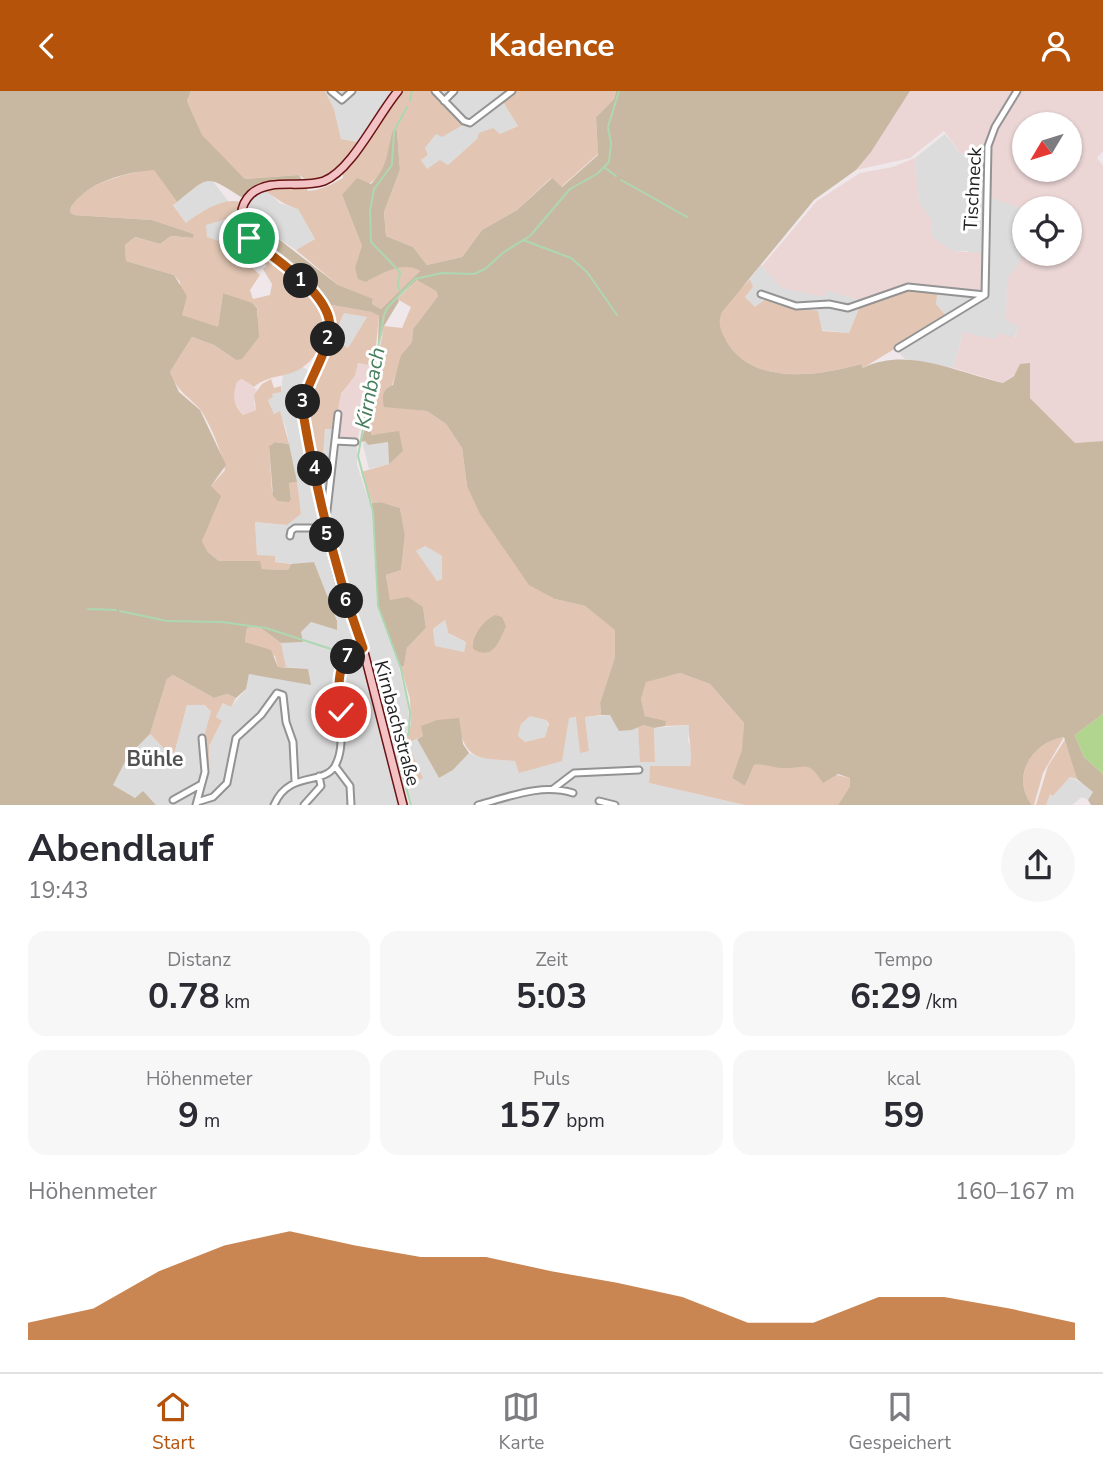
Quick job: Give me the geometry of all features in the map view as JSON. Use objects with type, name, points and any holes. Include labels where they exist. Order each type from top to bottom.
[{"type":"main road","name":"Kirnbachstraße","points":[[398,91],[352,157],[334,176],[316,183],[262,188],[245,202],[242,223],[249,238],[288,267],[324,306],[330,320],[323,355],[303,400],[303,413],[325,528],[340,585],[363,648],[403,805]]},
{"type":"street","points":[[331,91],[345,100],[352,91]]},
{"type":"street","points":[[435,91],[464,121],[470,123],[512,91]]},
{"type":"street","points":[[444,101],[454,91]]},
{"type":"street","name":"Tischneck","points":[[985,295],[988,146],[995,127],[1017,91]]},
{"type":"street","points":[[761,294],[796,306],[829,304],[848,308],[908,287],[985,295]]},
{"type":"street","points":[[898,348],[985,295]]},
{"type":"street","points":[[290,536],[290,531],[295,528],[325,528],[338,414]]},
{"type":"street","points":[[335,441],[355,442]]},
{"type":"street","points":[[274,805],[279,794],[295,781],[319,776],[335,766],[343,732],[338,680],[350,654],[363,648]]},
{"type":"street","points":[[197,804],[213,797],[227,783],[236,738],[261,715],[277,693],[283,695],[286,722],[293,742],[295,781]]},
{"type":"street","points":[[197,804],[205,772],[202,738]]},
{"type":"street","points":[[335,766],[350,786],[351,805]]},
{"type":"street","points":[[553,789],[574,773],[639,770]]},
{"type":"street","points":[[304,805],[321,786],[319,776]]},
{"type":"street","points":[[173,800],[200,785]]},
{"type":"street","points":[[478,805],[530,791],[553,789],[573,793]]},
{"type":"street","points":[[599,801],[615,805]]},
{"type":"shaded area","points":[[0,91],[191,91],[187,101],[202,135],[245,179],[299,175],[302,180],[267,182],[241,197],[220,184],[208,181],[177,202],[154,170],[143,171],[97,185],[78,198],[71,207],[70,212],[74,215],[152,220],[194,234],[193,238],[171,236],[160,244],[135,237],[125,245],[126,261],[174,275],[187,296],[182,315],[218,327],[223,293],[252,303],[257,308],[259,337],[242,359],[236,360],[214,345],[192,337],[170,372],[179,392],[200,410],[226,465],[211,486],[221,496],[202,541],[208,552],[219,561],[260,561],[262,569],[288,570],[291,564],[314,562],[337,621],[337,630],[311,622],[301,632],[303,642],[281,643],[258,626],[247,628],[245,642],[271,650],[278,667],[308,669],[311,685],[249,674],[246,689],[236,698],[227,694],[214,698],[173,675],[167,679],[150,734],[128,756],[113,785],[135,798],[143,791],[156,805],[0,805]]},
{"type":"shaded area","points":[[191,91],[325,91],[334,109],[341,139],[358,142],[337,167],[307,181],[299,175],[245,179],[202,136],[187,101]]},
{"type":"shaded area","points":[[325,91],[394,91],[358,142],[341,139],[334,109]]},
{"type":"shaded area","points":[[402,91],[432,91],[463,125],[442,137],[436,134],[425,148],[428,155],[421,160],[427,169],[440,160],[448,165],[477,139],[479,133],[493,128],[500,134],[518,126],[503,102],[515,91],[616,91],[614,99],[596,117],[598,154],[561,187],[551,178],[517,210],[482,230],[462,257],[427,265],[413,247],[386,236],[384,212],[400,170],[397,131],[379,175],[368,184],[342,195],[362,246],[366,282],[400,267],[420,271],[381,309],[372,304],[373,300],[338,285],[296,250],[315,239],[298,209],[263,190],[306,187],[308,191],[326,187],[343,178],[343,172],[387,108]]},
{"type":"shaded area","points":[[432,91],[515,91],[503,102],[518,126],[500,134],[477,139],[448,165],[427,170],[421,160],[428,155],[425,148],[436,133],[443,103]]},
{"type":"shaded area","points":[[616,91],[910,91],[871,152],[856,170],[814,200],[722,312],[720,327],[738,356],[753,366],[788,374],[826,372],[861,364],[863,368],[880,362],[915,360],[1003,383],[1014,376],[1020,364],[1030,363],[1030,398],[1075,443],[1103,441],[1103,714],[1075,735],[1084,757],[1103,774],[1103,805],[1091,805],[1088,800],[1093,792],[1077,779],[1064,737],[1042,746],[1028,762],[1023,783],[1032,805],[838,805],[850,786],[850,778],[838,774],[823,783],[813,770],[806,767],[754,765],[745,786],[732,778],[742,750],[744,723],[710,684],[680,673],[646,682],[641,699],[645,716],[666,721],[665,726],[654,728],[643,725],[632,730],[619,731],[610,715],[601,715],[600,703],[615,657],[615,630],[585,606],[555,599],[529,585],[480,514],[467,486],[462,448],[446,424],[427,411],[384,407],[384,393],[393,385],[401,355],[412,342],[413,329],[438,296],[436,291],[417,280],[397,298],[399,301],[378,341],[379,316],[372,312],[326,304],[250,221],[250,210],[253,210],[272,234],[338,285],[373,299],[372,304],[381,309],[420,271],[407,267],[385,272],[366,282],[358,279],[355,268],[362,246],[342,195],[357,178],[371,184],[377,177],[384,165],[393,130],[397,131],[400,170],[384,212],[386,236],[413,247],[427,265],[462,257],[482,230],[517,210],[552,178],[562,187],[598,155],[596,117],[614,99]]},
{"type":"shaded area","points":[[910,91],[1014,91],[986,145],[985,166],[960,153],[944,131],[910,158],[856,170],[871,152]]},
{"type":"shaded area","points":[[1018,91],[1103,91],[1103,151],[1097,158],[1103,166],[1103,441],[1075,443],[1029,397],[1030,363],[1003,383],[954,368],[963,332],[994,339],[1001,333],[1015,338],[1019,326],[1006,321],[1007,280],[1017,266],[1082,266],[1082,196],[1012,196],[1012,205],[988,197],[990,147]]},
{"type":"shaded area","points":[[945,134],[960,153],[985,166],[984,195],[1012,205],[1012,266],[1018,266],[1007,280],[1006,321],[1019,326],[1014,339],[994,339],[963,332],[954,368],[905,359],[897,351],[948,319],[936,304],[939,288],[969,251],[952,251],[932,237],[931,219],[919,203],[915,158]]},
{"type":"shaded area","points":[[915,158],[919,203],[931,219],[932,237],[952,251],[984,253],[983,291],[980,294],[917,284],[862,301],[827,290],[824,297],[782,288],[762,266],[817,201],[860,173],[893,167]]},
{"type":"shaded area","points":[[154,169],[177,202],[173,205],[186,223],[219,204],[240,202],[237,216],[206,225],[207,237],[222,242],[223,249],[239,255],[260,275],[250,290],[253,299],[270,295],[272,284],[263,269],[267,266],[249,243],[301,284],[320,311],[324,326],[322,341],[309,362],[291,373],[266,380],[254,387],[242,379],[237,382],[234,400],[243,415],[256,410],[254,395],[262,384],[271,379],[274,388],[281,386],[281,392],[272,394],[273,397],[268,400],[274,414],[280,411],[289,444],[275,442],[269,446],[272,491],[291,499],[289,483],[297,482],[301,514],[287,525],[255,522],[257,555],[275,556],[275,562],[291,564],[288,570],[262,569],[259,561],[219,561],[208,552],[202,541],[211,486],[225,470],[224,463],[206,419],[178,387],[170,372],[192,337],[214,345],[236,360],[258,317],[257,307],[223,293],[218,328],[182,315],[180,282],[174,275],[126,261],[125,245],[135,237],[160,244],[171,236],[193,238],[194,234],[152,220],[74,215],[70,212],[82,194],[93,187],[132,173]]},
{"type":"shaded area","points":[[211,179],[229,202],[199,213],[186,223],[173,204]]},
{"type":"shaded area","points":[[263,190],[279,203],[298,209],[315,239],[296,250],[262,225],[255,211],[246,207],[253,196]]},
{"type":"shaded area","points":[[237,216],[249,243],[239,255],[223,249],[207,237],[205,225]]},
{"type":"shaded area","points":[[761,265],[782,288],[827,290],[862,301],[849,333],[821,330],[795,308],[767,298],[755,308],[745,297],[753,287],[750,279]]},
{"type":"shaded area","points":[[418,279],[436,291],[438,296],[413,329],[412,342],[401,355],[384,406],[427,411],[446,424],[462,448],[467,486],[555,599],[585,606],[616,630],[615,657],[600,703],[601,715],[585,717],[589,751],[580,753],[576,717],[569,718],[562,761],[519,773],[515,761],[487,759],[473,754],[463,741],[460,730],[423,736],[407,743],[423,778],[406,786],[399,757],[411,724],[410,699],[401,667],[404,666],[407,648],[426,628],[423,607],[390,601],[386,575],[401,570],[405,535],[400,508],[381,502],[372,503],[361,472],[389,464],[399,432],[371,435],[364,431],[384,326],[402,328],[411,307],[397,299]],"holes":[[[425,546],[442,556],[442,579],[437,581],[416,551]],[[445,620],[448,633],[466,642],[464,652],[435,646],[433,629]],[[530,716],[546,720],[549,724],[545,737],[525,742],[518,736],[521,724]]]},
{"type":"shaded area","points":[[750,279],[753,287],[745,297],[755,307],[767,298],[795,308],[818,311],[822,331],[849,333],[860,306],[908,288],[938,291],[936,304],[947,317],[863,368],[861,364],[807,374],[769,371],[753,366],[738,356],[720,327],[719,320],[725,307]]},
{"type":"shaded area","points":[[326,304],[373,312],[379,316],[374,366],[358,363],[355,376],[341,394],[335,429],[325,429],[322,469],[318,470],[305,407],[313,382],[336,340],[348,348],[367,317],[344,313],[327,352],[332,328]]},
{"type":"shaded area","points":[[344,312],[367,317],[348,348],[334,338]]},
{"type":"shaded area","points":[[358,363],[374,366],[357,441],[334,439],[341,395],[355,376]]},
{"type":"shaded area","points":[[303,367],[317,377],[307,422],[322,469],[325,428],[335,429],[334,439],[357,441],[357,465],[372,511],[377,606],[398,663],[408,707],[409,727],[397,758],[409,805],[156,805],[143,792],[135,798],[112,785],[128,756],[150,734],[173,758],[187,705],[203,705],[211,711],[203,740],[209,746],[222,722],[216,717],[224,702],[231,707],[246,689],[249,674],[275,678],[308,669],[286,667],[281,643],[303,642],[301,632],[311,622],[337,630],[337,621],[314,562],[275,562],[257,556],[255,522],[286,525],[301,514],[286,428],[279,412],[274,414],[268,399],[272,394],[281,392],[283,374]]},
{"type":"shaded area","points":[[243,379],[257,390],[254,403],[256,410],[243,415],[233,401],[237,382]]},
{"type":"shaded area","points":[[364,431],[371,431],[371,435],[399,431],[403,451],[389,464],[388,442],[368,445],[365,441],[361,442]]},
{"type":"shaded area","points":[[364,440],[368,445],[388,442],[389,464],[369,469]]},
{"type":"shaded area","points":[[275,442],[289,444],[297,482],[289,483],[289,502],[278,501],[273,496],[269,446]]},
{"type":"shaded area","points":[[381,502],[400,508],[405,535],[401,570],[386,575],[390,600],[408,597],[423,607],[426,628],[407,648],[404,666],[401,667],[378,605],[372,503]]},
{"type":"shaded area","points":[[425,546],[442,556],[442,579],[437,581],[418,556],[416,551]]},
{"type":"shaded area","points":[[495,615],[502,617],[506,626],[498,643],[486,653],[473,649],[479,629]]},
{"type":"shaded area","points":[[445,620],[447,631],[466,642],[464,652],[435,647],[433,629]]},
{"type":"shaded area","points":[[258,626],[281,643],[286,667],[278,667],[275,656],[245,642],[247,628]]},
{"type":"shaded area","points":[[680,673],[710,684],[744,723],[743,750],[732,778],[745,786],[754,765],[764,763],[784,768],[808,765],[815,770],[850,778],[850,786],[838,805],[745,805],[649,783],[650,766],[690,766],[689,725],[665,726],[665,721],[645,716],[641,699],[646,681]]},
{"type":"shaded area","points":[[173,675],[214,698],[227,694],[236,698],[231,707],[223,703],[216,717],[222,721],[209,746],[209,768],[203,740],[211,711],[204,705],[187,705],[173,758],[150,734],[167,679]]},
{"type":"shaded area","points":[[610,715],[632,730],[638,726],[641,762],[655,762],[654,728],[690,725],[690,766],[650,766],[649,783],[745,805],[412,805],[406,786],[423,777],[412,758],[408,741],[417,739],[439,778],[453,770],[469,753],[479,757],[515,761],[520,773],[569,718],[577,717],[580,752],[589,751],[585,717]]},
{"type":"shaded area","points":[[530,716],[546,720],[549,727],[545,737],[525,742],[518,736],[521,724]]},
{"type":"shaded area","points":[[459,718],[463,744],[469,753],[453,770],[439,778],[417,739],[423,736],[421,726],[437,720]]},
{"type":"shaded area","points":[[638,726],[654,728],[655,762],[640,762]]},
{"type":"shaded area","points":[[1064,737],[1043,773],[1032,805],[1023,783],[1028,762],[1042,746]]},
{"type":"shaded area","points":[[1066,738],[1077,779],[1070,777],[1053,796],[1050,794],[1046,805],[1036,805],[1048,766]]},
{"type":"shaded area","points":[[1070,777],[1093,792],[1088,800],[1082,797],[1072,805],[1046,805],[1047,797],[1050,794],[1053,796]]},
{"type":"green space","points":[[1103,714],[1103,774],[1084,757],[1075,735]]},
{"type":"waterway","points":[[410,101],[412,91]]},
{"type":"waterway","name":"Kirnbach","points":[[411,805],[398,759],[409,732],[410,712],[401,669],[378,606],[373,512],[358,456],[384,315],[387,308],[415,279],[442,273],[474,274],[485,269],[504,252],[530,236],[570,189],[597,174],[609,162],[611,143],[608,127],[619,91]]},
{"type":"waterway","points":[[400,291],[400,272],[371,242],[370,211],[374,189],[392,165],[394,131],[407,107]]},
{"type":"waterway","points":[[604,167],[616,176]]},
{"type":"waterway","points":[[621,180],[687,217]]},
{"type":"waterway","points":[[523,240],[571,258],[587,272],[617,315]]},
{"type":"waterway","points":[[88,609],[116,610]]},
{"type":"waterway","points":[[120,611],[167,621],[222,622],[266,628],[331,649]]},
{"type":"district","name":"Bühle","points":[[155,759]]},
{"type":"route","points":[[249,238],[288,267],[324,306],[330,320],[323,355],[303,400],[303,413],[325,528],[340,585],[363,648],[350,654],[341,670],[338,680],[341,712]]}]
